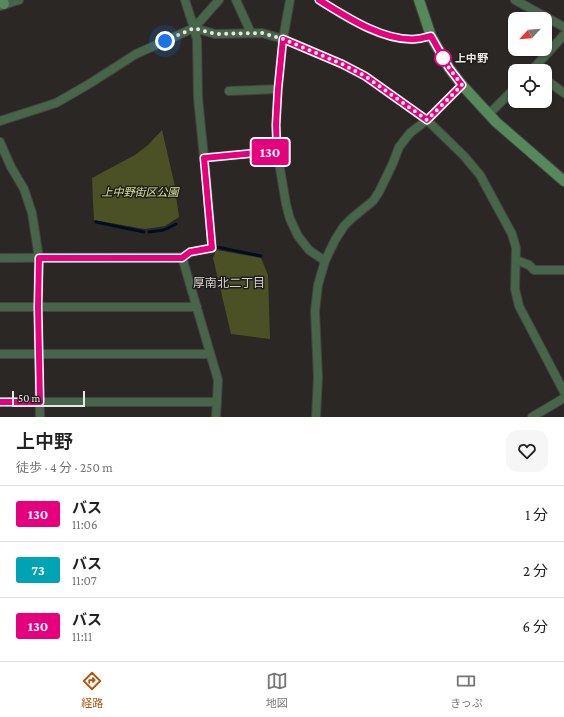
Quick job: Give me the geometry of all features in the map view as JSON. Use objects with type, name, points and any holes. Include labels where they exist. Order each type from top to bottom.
[{"type":"street","points":[[2,3],[19,0]]},
{"type":"street","points":[[0,258],[182,258],[190,252],[212,248],[198,98],[197,40],[186,0]]},
{"type":"street","points":[[0,121],[56,104],[136,54],[194,28],[219,0]]},
{"type":"street","points":[[236,0],[251,33]]},
{"type":"street","points":[[290,0],[283,39],[278,89],[276,125],[277,151],[290,219],[298,236],[309,250],[325,261]]},
{"type":"street","points":[[319,0],[354,22],[389,36],[404,39],[416,39],[431,36]]},
{"type":"street","points":[[419,0],[431,36],[449,68],[462,85],[496,122],[564,180]]},
{"type":"street","points":[[515,0],[564,27]]},
{"type":"street","points":[[194,28],[215,34],[262,33],[283,39],[342,64],[365,76],[427,120],[464,156],[480,175],[512,234],[516,248],[515,289],[519,306],[564,393],[532,417]]},
{"type":"street","points":[[538,64],[564,35]]},
{"type":"street","points":[[552,84],[564,93]]},
{"type":"street","points":[[316,417],[318,377],[315,311],[318,285],[325,261],[335,240],[344,226],[373,201],[379,192],[399,147],[410,133],[427,120],[462,85]]},
{"type":"street","points":[[229,91],[278,89]]},
{"type":"street","points":[[490,114],[508,95]]},
{"type":"street","points":[[0,142],[11,167],[24,189],[32,213],[39,258],[38,307],[40,417]]},
{"type":"street","points":[[204,158],[277,151]]},
{"type":"street","points":[[182,258],[218,380],[216,417]]},
{"type":"street","points":[[516,260],[529,265],[534,270],[564,270]]},
{"type":"street","points":[[0,307],[197,307]]},
{"type":"street","points":[[0,354],[210,354]]},
{"type":"street","points":[[0,402],[217,402]]},
{"type":"green space","name":"上中野街区公園","points":[[162,130],[174,182],[179,217],[165,226],[145,229],[94,220],[92,178],[135,155],[148,145]]},
{"type":"green space","points":[[216,250],[261,258],[268,275],[270,339],[231,334],[213,258]]},
{"type":"waterway","points":[[96,222],[144,232]]},
{"type":"waterway","points":[[149,232],[164,230],[176,224]]},
{"type":"waterway","points":[[217,247],[261,256]]},
{"type":"bus line","name":"130","points":[[0,402],[40,402],[38,307],[39,258],[182,258],[190,252],[212,248],[204,158],[277,151],[276,125],[283,39],[342,64],[365,76],[427,120],[462,85],[449,68],[431,36],[416,39],[404,39],[389,36],[354,22],[319,0]]},
{"type":"place","name":"上中野","points":[[443,58]]},
{"type":"district","name":"厚南北二丁目","points":[[229,283]]},
{"type":"route","points":[[165,41],[194,28],[215,34],[262,33],[283,39],[342,64],[365,76],[427,120],[462,85],[443,58]]}]
